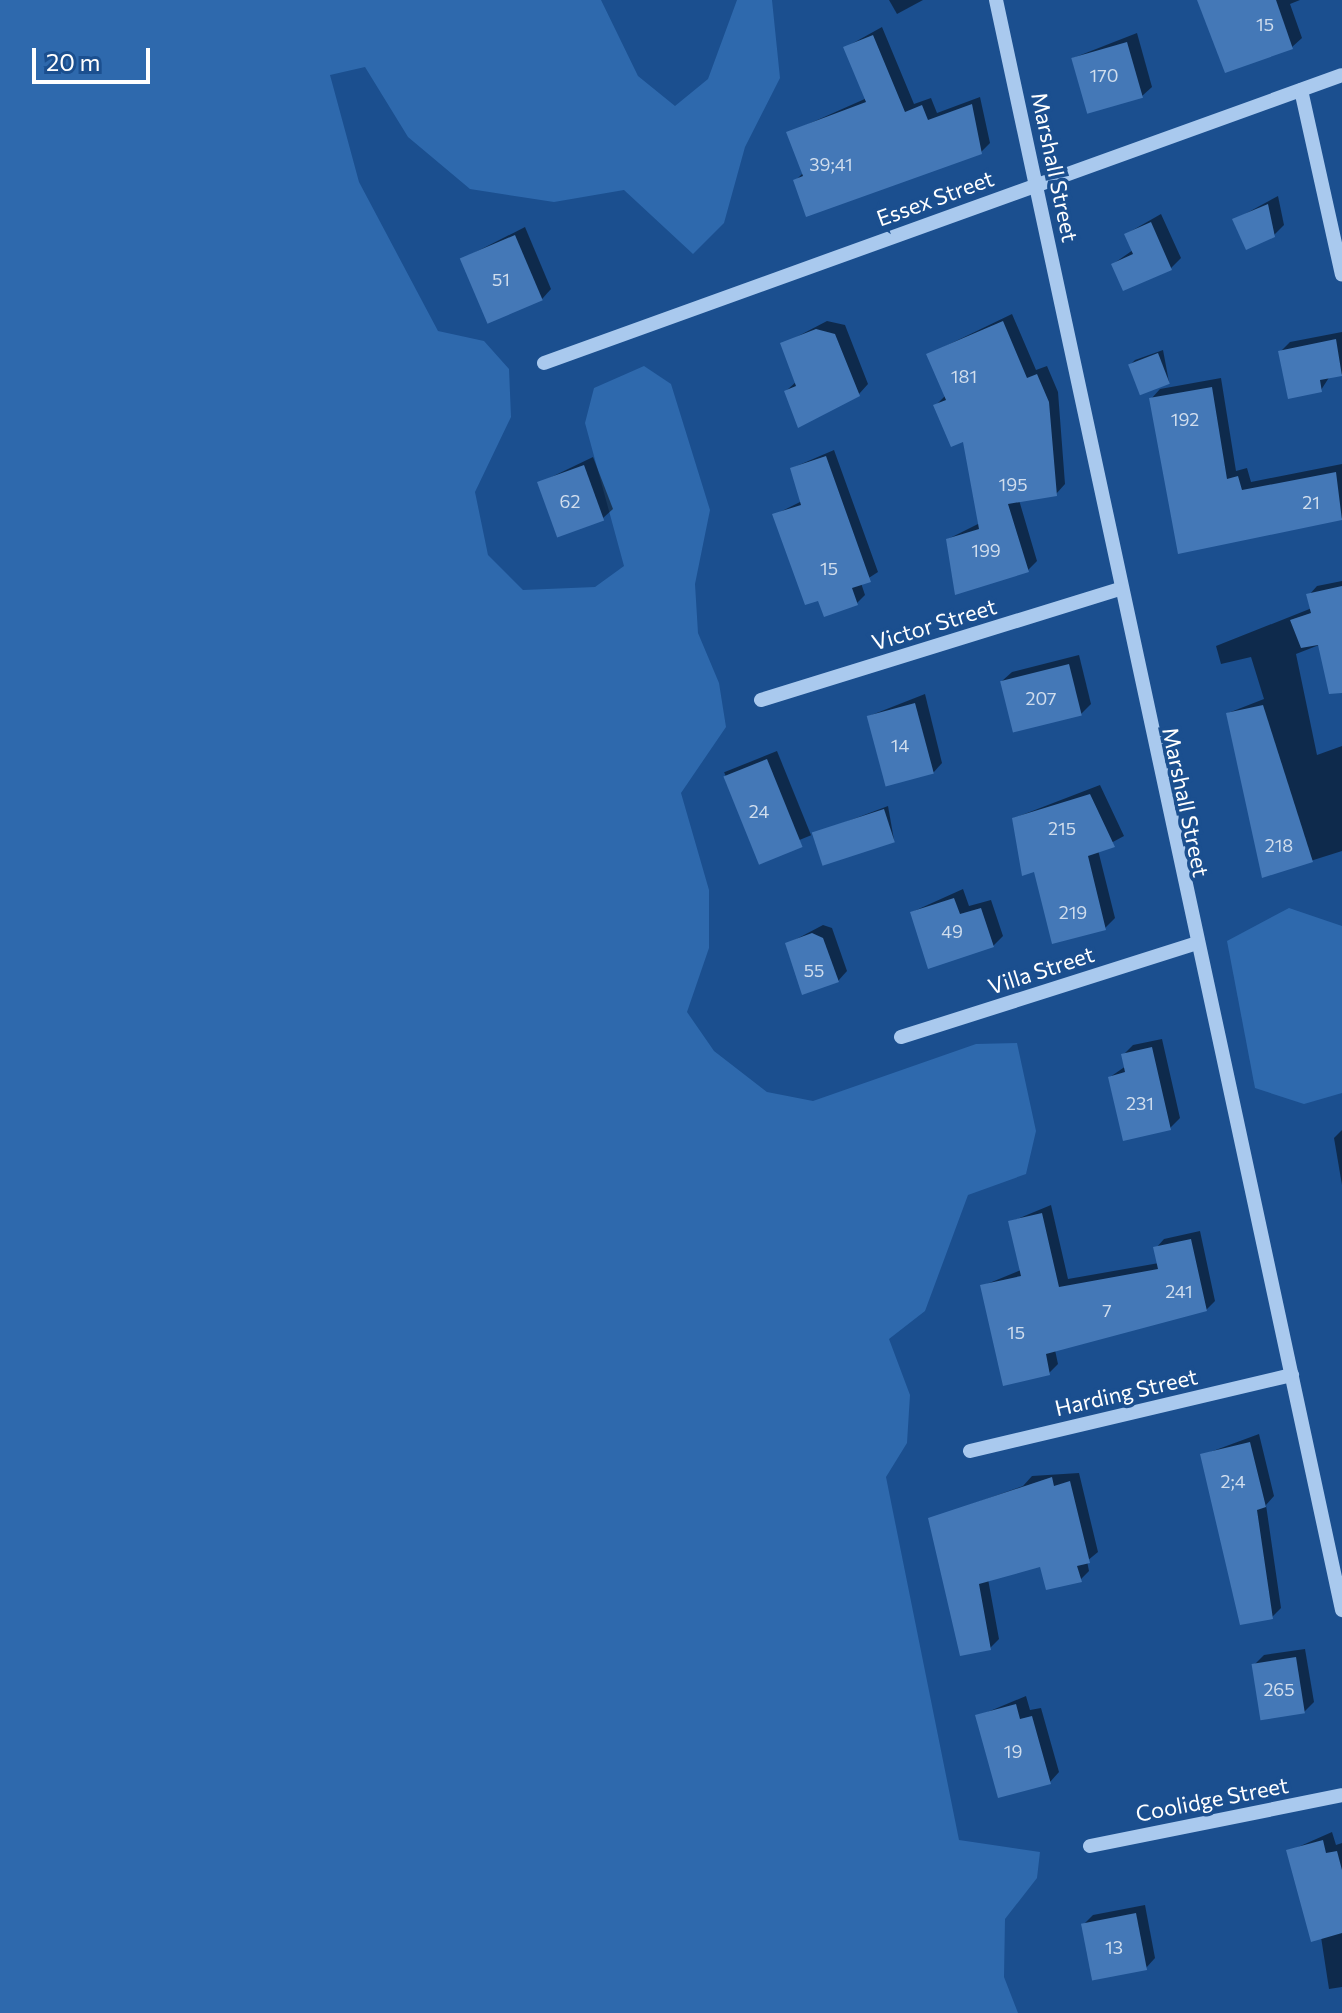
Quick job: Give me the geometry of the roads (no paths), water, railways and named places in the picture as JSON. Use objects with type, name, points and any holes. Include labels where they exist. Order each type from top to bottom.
[{"type":"street","name":"Marshall Street","points":[[996,0],[1194,944],[1342,1610]]},
{"type":"street","name":"Essex Street","points":[[544,363],[1342,75]]},
{"type":"street","points":[[1301,90],[1342,275]]},
{"type":"street","name":"Victor Street","points":[[761,700],[1119,589]]},
{"type":"street","name":"Villa Street","points":[[901,1037],[1194,944]]},
{"type":"street","name":"Harding Street","points":[[970,1451],[1292,1375]]},
{"type":"street","name":"Coolidge Street","points":[[1090,1846],[1342,1795]]}]
